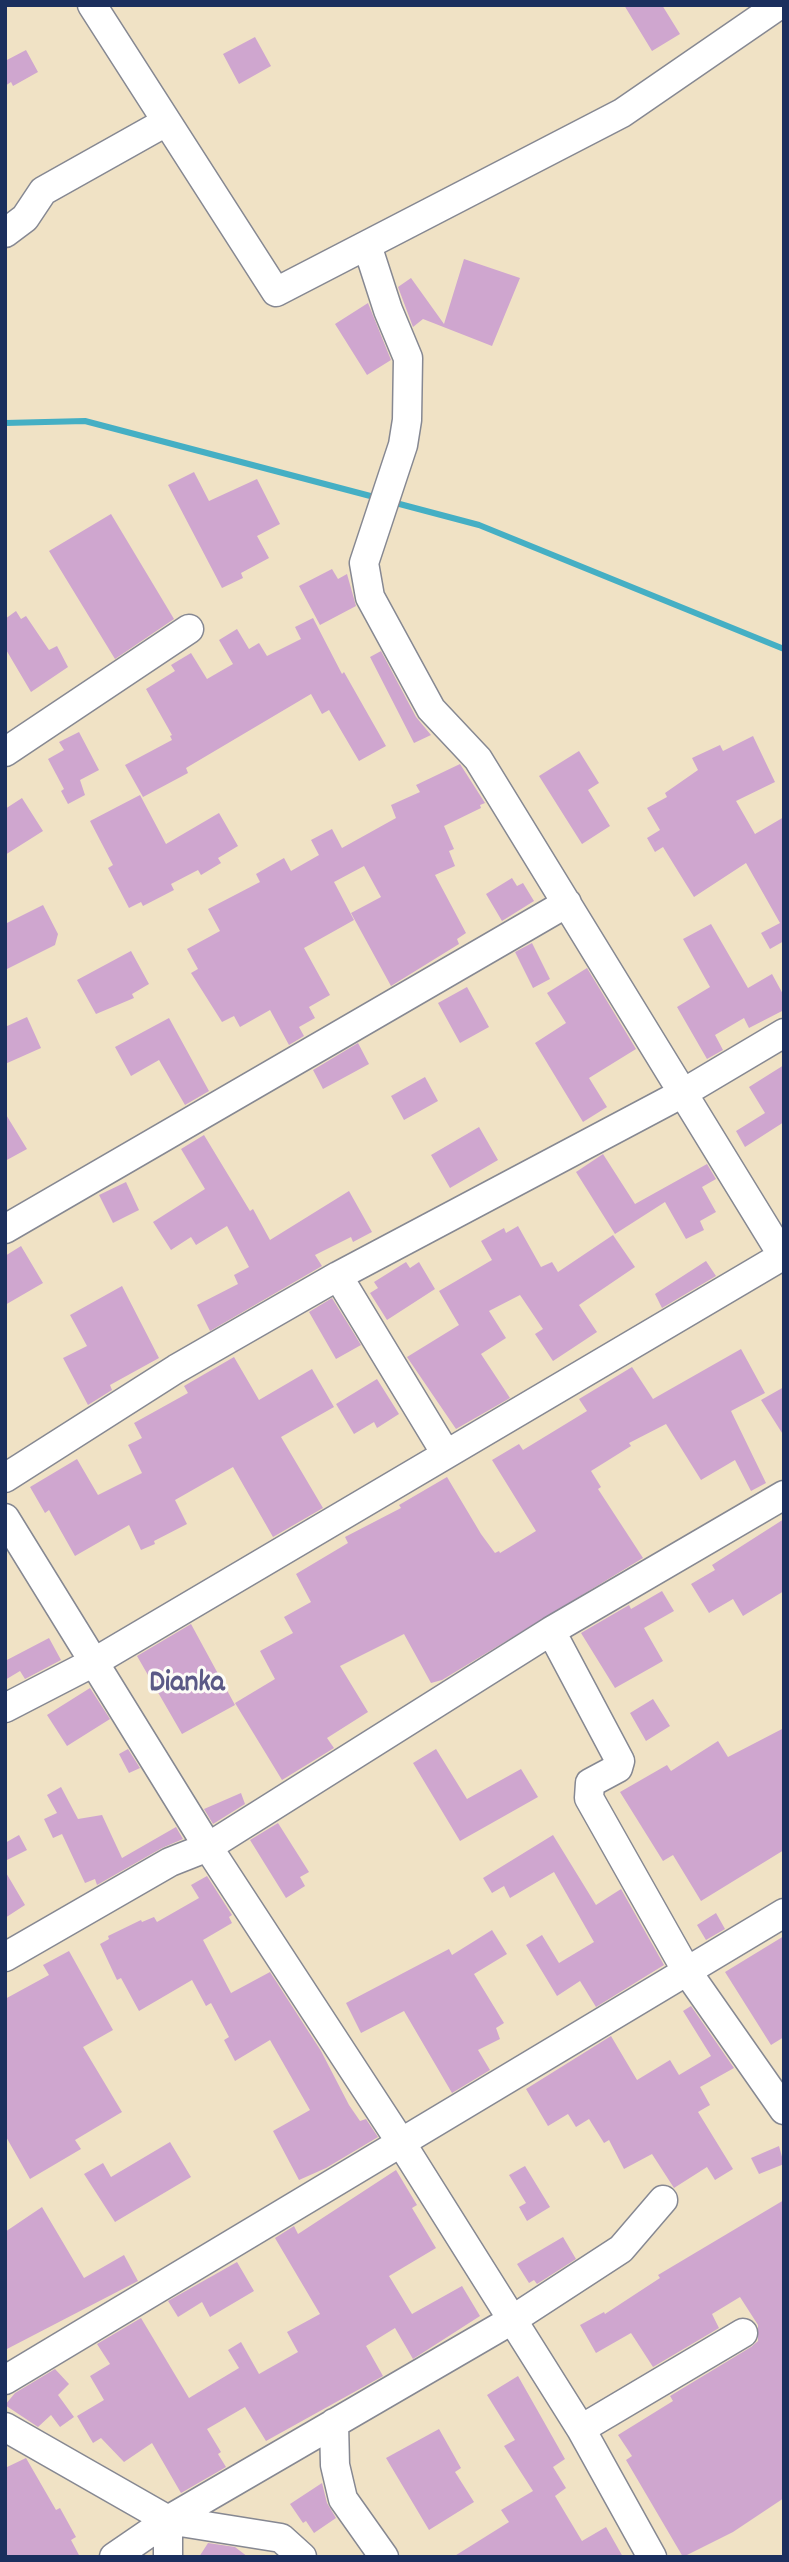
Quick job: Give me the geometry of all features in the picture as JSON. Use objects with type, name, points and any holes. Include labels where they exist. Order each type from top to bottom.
[{"type":"street","points":[[92,5],[276,292],[622,113],[779,5]]},
{"type":"street","points":[[5,233],[25,218],[43,191],[166,122]]},
{"type":"street","points":[[5,1708],[96,1661],[783,1256],[478,759],[431,709],[365,583],[364,563],[405,432],[408,358],[388,310],[367,245]]},
{"type":"street","points":[[5,751],[189,629]]},
{"type":"street","points":[[5,1229],[567,903]]},
{"type":"street","points":[[5,1478],[176,1369],[338,1276],[683,1093],[784,1033]]},
{"type":"street","points":[[338,1276],[446,1454]]},
{"type":"street","points":[[5,1958],[170,1862],[208,1847],[551,1631],[784,1494]]},
{"type":"street","points":[[5,1518],[96,1661],[208,1847],[400,2141],[581,2429],[652,2557]]},
{"type":"street","points":[[551,1631],[620,1761],[618,1768],[590,1783],[589,1798],[686,1970],[784,2110]]},
{"type":"street","points":[[5,2379],[784,1913]]},
{"type":"street","points":[[114,2557],[168,2520],[512,2320],[621,2249],[663,2200]]},
{"type":"street","points":[[581,2429],[743,2333]]},
{"type":"street","points":[[334,2423],[335,2465],[344,2499],[384,2557]]},
{"type":"street","points":[[11,2438],[168,2520],[281,2539],[302,2557]]},
{"type":"street","points":[[168,2520],[168,2557]]},
{"type":"building","points":[[624,5],[662,5],[680,34],[652,51]]},
{"type":"building","points":[[255,37],[271,66],[239,84],[223,54]]},
{"type":"building","points":[[26,50],[38,72],[13,86],[11,82],[5,86],[5,61]]},
{"type":"building","points":[[464,259],[520,278],[492,346],[423,319],[413,327],[398,287],[411,278],[444,324]]},
{"type":"building","points":[[368,303],[391,360],[367,375],[335,324]]},
{"type":"building","points":[[194,472],[209,501],[257,479],[280,524],[257,536],[269,558],[241,573],[243,578],[222,588],[168,485]]},
{"type":"building","points":[[111,514],[174,619],[115,659],[49,551]]},
{"type":"building","points":[[332,569],[338,579],[347,574],[356,606],[320,625],[299,586]]},
{"type":"building","points":[[16,611],[21,619],[26,616],[49,650],[57,646],[68,667],[31,692],[5,648],[5,619]]},
{"type":"building","points":[[313,618],[342,674],[344,672],[386,746],[359,761],[329,710],[322,714],[311,694],[186,768],[188,773],[143,797],[125,765],[172,740],[172,735],[146,689],[175,671],[171,665],[191,653],[207,679],[233,664],[219,640],[237,629],[249,649],[259,643],[267,656],[301,639],[295,627]]},
{"type":"building","points":[[381,651],[416,717],[431,735],[414,743],[370,657]]},
{"type":"building","points":[[79,732],[99,770],[80,780],[85,795],[68,804],[61,791],[64,789],[48,759],[64,750],[59,742]]},
{"type":"building","points":[[753,736],[775,782],[736,801],[755,834],[784,817],[784,941],[770,949],[761,933],[780,923],[746,863],[694,897],[663,847],[655,852],[647,838],[660,830],[647,808],[667,797],[665,793],[698,770],[692,758],[720,745],[723,751]]},
{"type":"building","points":[[579,751],[599,783],[588,790],[610,826],[582,844],[539,776]]},
{"type":"building","points":[[460,764],[485,803],[480,805],[481,808],[444,826],[454,849],[449,851],[455,866],[435,875],[466,933],[457,939],[459,944],[391,986],[351,913],[381,897],[364,866],[334,882],[354,920],[304,948],[330,995],[309,1007],[315,1018],[299,1027],[304,1036],[289,1045],[270,1010],[240,1027],[234,1016],[222,1022],[191,973],[198,969],[187,949],[220,931],[208,909],[260,882],[256,874],[284,858],[291,871],[319,855],[311,840],[332,829],[342,848],[396,818],[391,805],[420,792],[416,785]]},
{"type":"building","points":[[140,795],[166,844],[219,813],[238,846],[218,858],[221,863],[201,875],[198,870],[171,884],[174,890],[143,906],[141,902],[129,908],[108,868],[113,865],[90,821]]},
{"type":"building","points":[[22,798],[43,831],[5,855],[5,809]]},
{"type":"building","points":[[512,878],[517,886],[523,883],[534,901],[502,921],[486,894]]},
{"type":"building","points":[[43,905],[58,934],[55,945],[5,970],[5,924]]},
{"type":"building","points":[[711,924],[748,988],[772,974],[784,996],[784,1010],[749,1028],[744,1018],[715,1035],[723,1050],[707,1059],[677,1007],[710,987],[683,939]]},
{"type":"building","points":[[532,943],[550,979],[533,988],[515,952]]},
{"type":"building","points":[[131,951],[149,984],[132,994],[134,998],[96,1014],[77,980]]},
{"type":"building","points":[[587,968],[636,1049],[589,1078],[607,1107],[583,1122],[535,1043],[566,1023],[547,993]]},
{"type":"building","points":[[467,987],[489,1027],[460,1043],[438,1003]]},
{"type":"building","points":[[27,1017],[41,1048],[5,1064],[5,1027]]},
{"type":"building","points":[[169,1018],[209,1091],[185,1105],[159,1060],[131,1076],[115,1047]]},
{"type":"building","points":[[358,1043],[369,1064],[323,1089],[313,1070]]},
{"type":"building","points":[[784,1065],[784,1122],[745,1147],[736,1131],[765,1113],[749,1087]]},
{"type":"building","points":[[425,1077],[438,1101],[404,1120],[391,1096]]},
{"type":"building","points":[[5,1113],[27,1149],[5,1161]]},
{"type":"building","points":[[479,1127],[498,1160],[450,1188],[431,1155]]},
{"type":"building","points":[[204,1135],[250,1211],[253,1209],[270,1240],[349,1191],[372,1232],[353,1242],[351,1237],[315,1255],[322,1266],[210,1331],[197,1305],[238,1284],[234,1275],[249,1267],[227,1226],[196,1245],[191,1237],[171,1250],[153,1222],[205,1189],[181,1149]]},
{"type":"building","points":[[603,1154],[635,1204],[707,1164],[716,1179],[702,1187],[716,1212],[700,1221],[704,1230],[686,1239],[665,1202],[615,1234],[576,1172]]},
{"type":"building","points":[[126,1182],[139,1210],[113,1223],[99,1195]]},
{"type":"building","points":[[518,1226],[541,1267],[552,1262],[558,1272],[613,1235],[635,1267],[579,1305],[597,1332],[553,1361],[535,1334],[543,1329],[520,1295],[489,1311],[506,1338],[481,1354],[510,1398],[456,1429],[407,1357],[459,1325],[439,1291],[492,1260],[481,1241],[504,1228],[506,1233]]},
{"type":"building","points":[[21,1246],[43,1283],[5,1305],[5,1256]]},
{"type":"building","points":[[706,1261],[716,1276],[662,1308],[655,1294]]},
{"type":"building","points":[[406,1262],[410,1268],[419,1262],[435,1289],[387,1320],[370,1293],[378,1288],[374,1282]]},
{"type":"building","points":[[122,1286],[159,1358],[110,1385],[112,1390],[88,1405],[63,1358],[87,1346],[70,1315]]},
{"type":"building","points":[[332,1298],[361,1345],[336,1359],[309,1312]]},
{"type":"building","points":[[741,1349],[765,1393],[731,1411],[766,1483],[751,1491],[735,1460],[701,1480],[666,1424],[629,1443],[631,1446],[591,1471],[601,1487],[598,1489],[643,1558],[442,1680],[431,1683],[404,1634],[340,1666],[368,1712],[327,1738],[334,1748],[282,1780],[235,1703],[275,1679],[260,1651],[293,1633],[284,1617],[311,1602],[296,1574],[348,1543],[345,1537],[401,1508],[399,1505],[447,1477],[481,1534],[495,1553],[500,1553],[536,1531],[492,1460],[519,1444],[523,1450],[587,1411],[579,1399],[632,1367],[653,1399]]},
{"type":"building","points":[[234,1357],[259,1400],[312,1369],[334,1407],[281,1437],[323,1508],[273,1537],[233,1467],[175,1500],[187,1524],[154,1541],[155,1544],[141,1550],[129,1525],[75,1556],[49,1510],[45,1513],[30,1487],[77,1459],[98,1495],[142,1473],[128,1445],[142,1438],[134,1423],[188,1393],[184,1386]]},
{"type":"building","points":[[377,1379],[399,1414],[377,1428],[374,1422],[354,1434],[336,1404]]},
{"type":"building","points":[[784,1387],[784,1436],[761,1400]]},
{"type":"building","points":[[784,1519],[784,1591],[743,1616],[733,1599],[709,1613],[691,1584],[715,1570],[712,1565]]},
{"type":"building","points":[[662,1591],[674,1611],[644,1628],[663,1661],[615,1688],[581,1633],[629,1605],[631,1609]]},
{"type":"building","points":[[191,1624],[235,1705],[182,1734],[137,1656]]},
{"type":"building","points":[[49,1638],[61,1660],[25,1679],[20,1671],[5,1680],[5,1661]]},
{"type":"building","points":[[90,1688],[110,1719],[67,1746],[47,1715]]},
{"type":"building","points":[[653,1699],[670,1726],[646,1741],[630,1713]]},
{"type":"building","points":[[784,1728],[784,1850],[701,1901],[673,1855],[663,1861],[620,1792],[667,1765],[671,1771],[718,1741],[728,1757]]},
{"type":"building","points":[[128,1749],[140,1768],[129,1773],[119,1754]]},
{"type":"building","points":[[436,1749],[467,1799],[521,1769],[538,1797],[460,1841],[413,1763]]},
{"type":"building","points":[[61,1787],[78,1819],[102,1815],[122,1858],[176,1827],[183,1839],[97,1885],[95,1879],[85,1883],[62,1834],[53,1838],[44,1819],[57,1813],[47,1795]]},
{"type":"building","points":[[241,1793],[245,1804],[213,1824],[204,1809]]},
{"type":"building","points":[[278,1823],[309,1872],[300,1877],[305,1886],[286,1898],[250,1840]]},
{"type":"building","points":[[19,1835],[27,1850],[5,1861],[5,1843]]},
{"type":"building","points":[[553,1835],[596,1905],[621,1889],[664,1965],[596,2007],[580,1981],[557,1996],[526,1945],[542,1935],[559,1963],[594,1942],[554,1872],[510,1898],[504,1886],[492,1893],[483,1878]]},
{"type":"building","points":[[5,1871],[25,1905],[5,1918]]},
{"type":"building","points":[[207,1876],[232,1915],[229,1917],[232,1923],[203,1940],[231,1993],[270,1972],[321,2051],[349,2105],[360,2121],[366,2119],[378,2137],[326,2168],[299,2180],[273,2131],[310,2110],[270,2040],[235,2061],[224,2040],[229,2037],[211,2003],[206,2006],[192,1980],[139,2011],[121,1978],[117,1980],[100,1944],[109,1939],[108,1936],[141,1920],[142,1922],[154,1917],[157,1922],[199,1898],[191,1885]]},
{"type":"building","points":[[716,1913],[725,1929],[706,1940],[697,1925]]},
{"type":"building","points":[[492,1930],[507,1954],[474,1974],[504,2023],[496,2028],[500,2039],[478,2050],[490,2070],[452,2093],[404,2011],[361,2033],[346,2003],[449,1949],[452,1955]]},
{"type":"building","points":[[784,1936],[784,2037],[771,2045],[725,1972]]},
{"type":"building","points":[[69,1951],[113,2030],[83,2047],[122,2112],[75,2140],[81,2149],[30,2179],[5,2135],[5,1999],[49,1975],[43,1965]]},
{"type":"building","points":[[691,2006],[734,2068],[700,2087],[710,2105],[698,2112],[733,2169],[715,2180],[707,2167],[674,2188],[652,2154],[624,2169],[609,2140],[604,2143],[589,2119],[576,2127],[568,2114],[548,2126],[526,2089],[611,2036],[637,2080],[670,2060],[679,2075],[711,2056],[683,2011]]},
{"type":"building","points":[[170,2142],[191,2177],[115,2222],[84,2174],[103,2163],[111,2177]]},
{"type":"building","points":[[779,2146],[784,2164],[759,2174],[751,2158]]},
{"type":"building","points":[[525,2166],[550,2207],[527,2221],[519,2207],[526,2203],[509,2175]]},
{"type":"building","points":[[396,2170],[417,2205],[412,2208],[436,2248],[389,2276],[412,2314],[462,2286],[480,2316],[413,2359],[395,2328],[366,2346],[383,2376],[266,2441],[245,2407],[207,2429],[221,2452],[218,2454],[226,2467],[181,2493],[152,2443],[124,2462],[101,2438],[93,2443],[77,2416],[104,2400],[90,2376],[110,2364],[97,2344],[141,2318],[189,2398],[239,2368],[228,2350],[241,2342],[259,2374],[298,2352],[287,2332],[320,2314],[275,2238],[294,2226],[298,2234]]},
{"type":"building","points":[[784,2200],[784,2498],[733,2532],[683,2557],[626,2460],[632,2456],[618,2435],[673,2401],[670,2396],[751,2347],[758,2341],[758,2325],[740,2297],[712,2314],[719,2328],[653,2367],[631,2333],[596,2353],[580,2325],[604,2312],[605,2314],[660,2278],[658,2275]]},
{"type":"building","points":[[42,2207],[84,2278],[124,2255],[138,2281],[5,2350],[5,2232]]},
{"type":"building","points":[[563,2237],[576,2259],[537,2284],[534,2280],[529,2283],[517,2264]]},
{"type":"building","points":[[237,2262],[254,2291],[210,2317],[202,2302],[178,2317],[168,2301]]},
{"type":"building","points":[[55,2369],[69,2384],[58,2395],[74,2417],[60,2427],[51,2415],[38,2427],[5,2405],[15,2393]]},
{"type":"building","points":[[518,2376],[565,2459],[553,2467],[566,2488],[555,2496],[582,2541],[606,2527],[623,2557],[453,2557],[509,2522],[501,2510],[533,2491],[504,2446],[515,2440],[487,2395]]},
{"type":"building","points":[[439,2429],[461,2468],[455,2472],[474,2502],[429,2530],[386,2458]]},
{"type":"building","points":[[26,2458],[56,2510],[60,2508],[76,2537],[71,2540],[80,2557],[5,2557],[5,2468]]},
{"type":"building","points":[[322,2483],[327,2503],[336,2518],[314,2533],[290,2504]]},
{"type":"building","points":[[208,2543],[235,2547],[248,2557],[199,2557]]},
{"type":"waterway","points":[[5,423],[85,421],[378,498]]},
{"type":"waterway","points":[[392,502],[479,525],[784,649]]},
{"type":"district","name":"Dianka","points":[[187,1686]]}]
